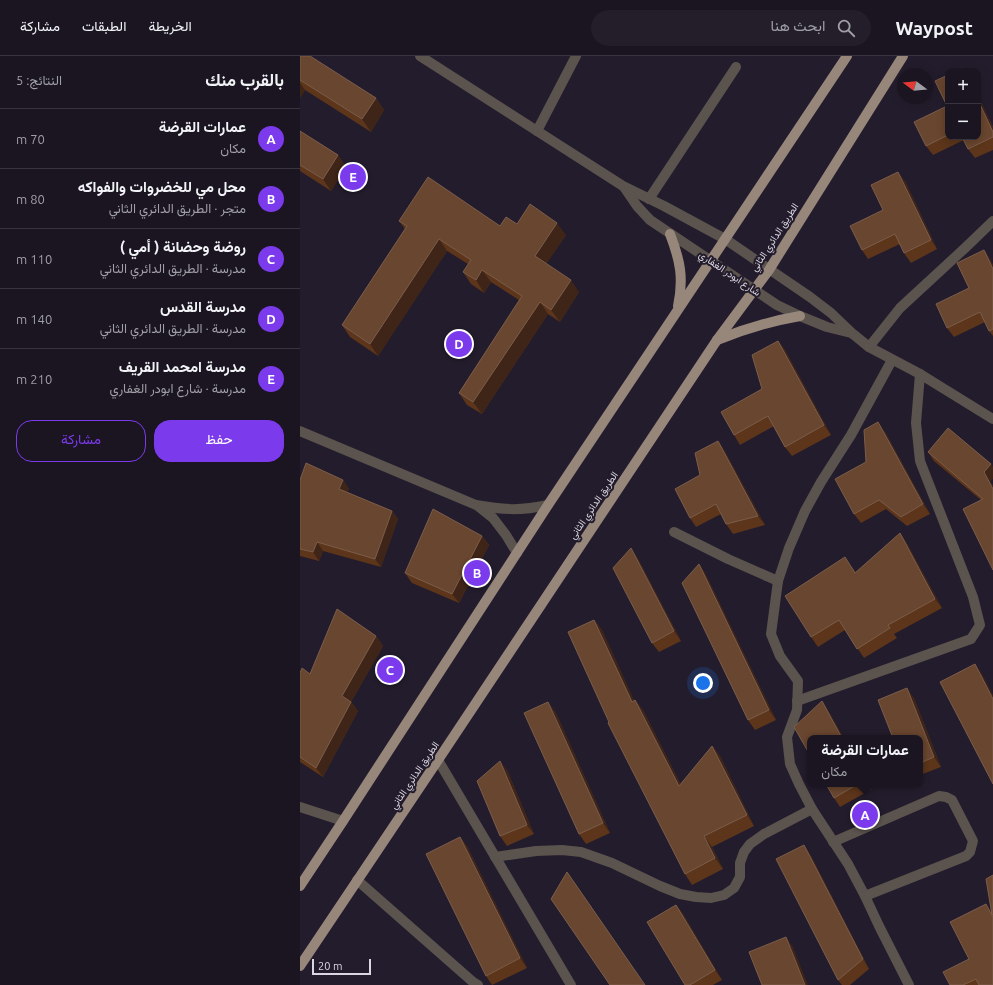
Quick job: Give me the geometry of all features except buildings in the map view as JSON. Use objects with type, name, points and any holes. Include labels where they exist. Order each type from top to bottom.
[{"type":"main road","points":[[300,886],[548,505],[847,56]]},
{"type":"main road","name":"الطريق الدائري الثاني","points":[[300,966],[717,340],[769,270],[903,56]]},
{"type":"main road","points":[[670,234],[677,252],[681,272],[681,292],[678,311]]},
{"type":"main road","points":[[717,340],[758,325],[800,316]]},
{"type":"street","name":"شارع ابودر الغفاري","points":[[420,56],[623,186],[725,239],[810,297],[831,313],[869,347],[920,374],[993,419]]},
{"type":"street","points":[[537,131],[576,56]]},
{"type":"street","points":[[649,199],[736,67]]},
{"type":"street","name":"شارع ابودر الغفاري","points":[[623,186],[637,206],[650,220],[777,305],[827,327],[853,334]]},
{"type":"street","points":[[869,347],[900,308],[993,221]]},
{"type":"street","points":[[892,360],[851,435],[821,482],[805,511],[789,548],[778,581],[771,634],[780,656],[798,681],[798,710],[787,737],[790,764],[812,809],[848,864],[909,985]]},
{"type":"street","points":[[797,701],[971,639],[980,625],[973,597],[920,461],[916,423],[920,374]]},
{"type":"street","points":[[300,431],[476,505],[512,510],[530,509],[548,505]]},
{"type":"street","points":[[476,505],[493,518],[506,534],[517,553]]},
{"type":"street","points":[[674,532],[728,559],[778,581]]},
{"type":"street","points":[[438,760],[571,985]]},
{"type":"street","points":[[833,842],[939,796],[952,800],[973,841],[970,852],[966,856],[865,896]]},
{"type":"street","points":[[300,807],[343,821]]},
{"type":"street","points":[[495,857],[536,851],[562,850],[581,852],[612,863],[680,894],[696,898],[711,898],[724,895],[734,888],[740,877],[740,863],[744,852],[750,844],[764,834],[812,809]]},
{"type":"street","points":[[357,880],[478,985]]},
{"type":"place","name":"مدرسة امحمد القريف","points":[[353,177]]},
{"type":"place","name":"مدرسة القدس","points":[[459,344]]},
{"type":"place","name":"محل مي للخضروات والفواكه","points":[[477,573]]},
{"type":"place","name":"روضة وحضانة ( أمي )","points":[[390,670]]},
{"type":"place","name":"عمارات القرضة","points":[[865,815]]}]
